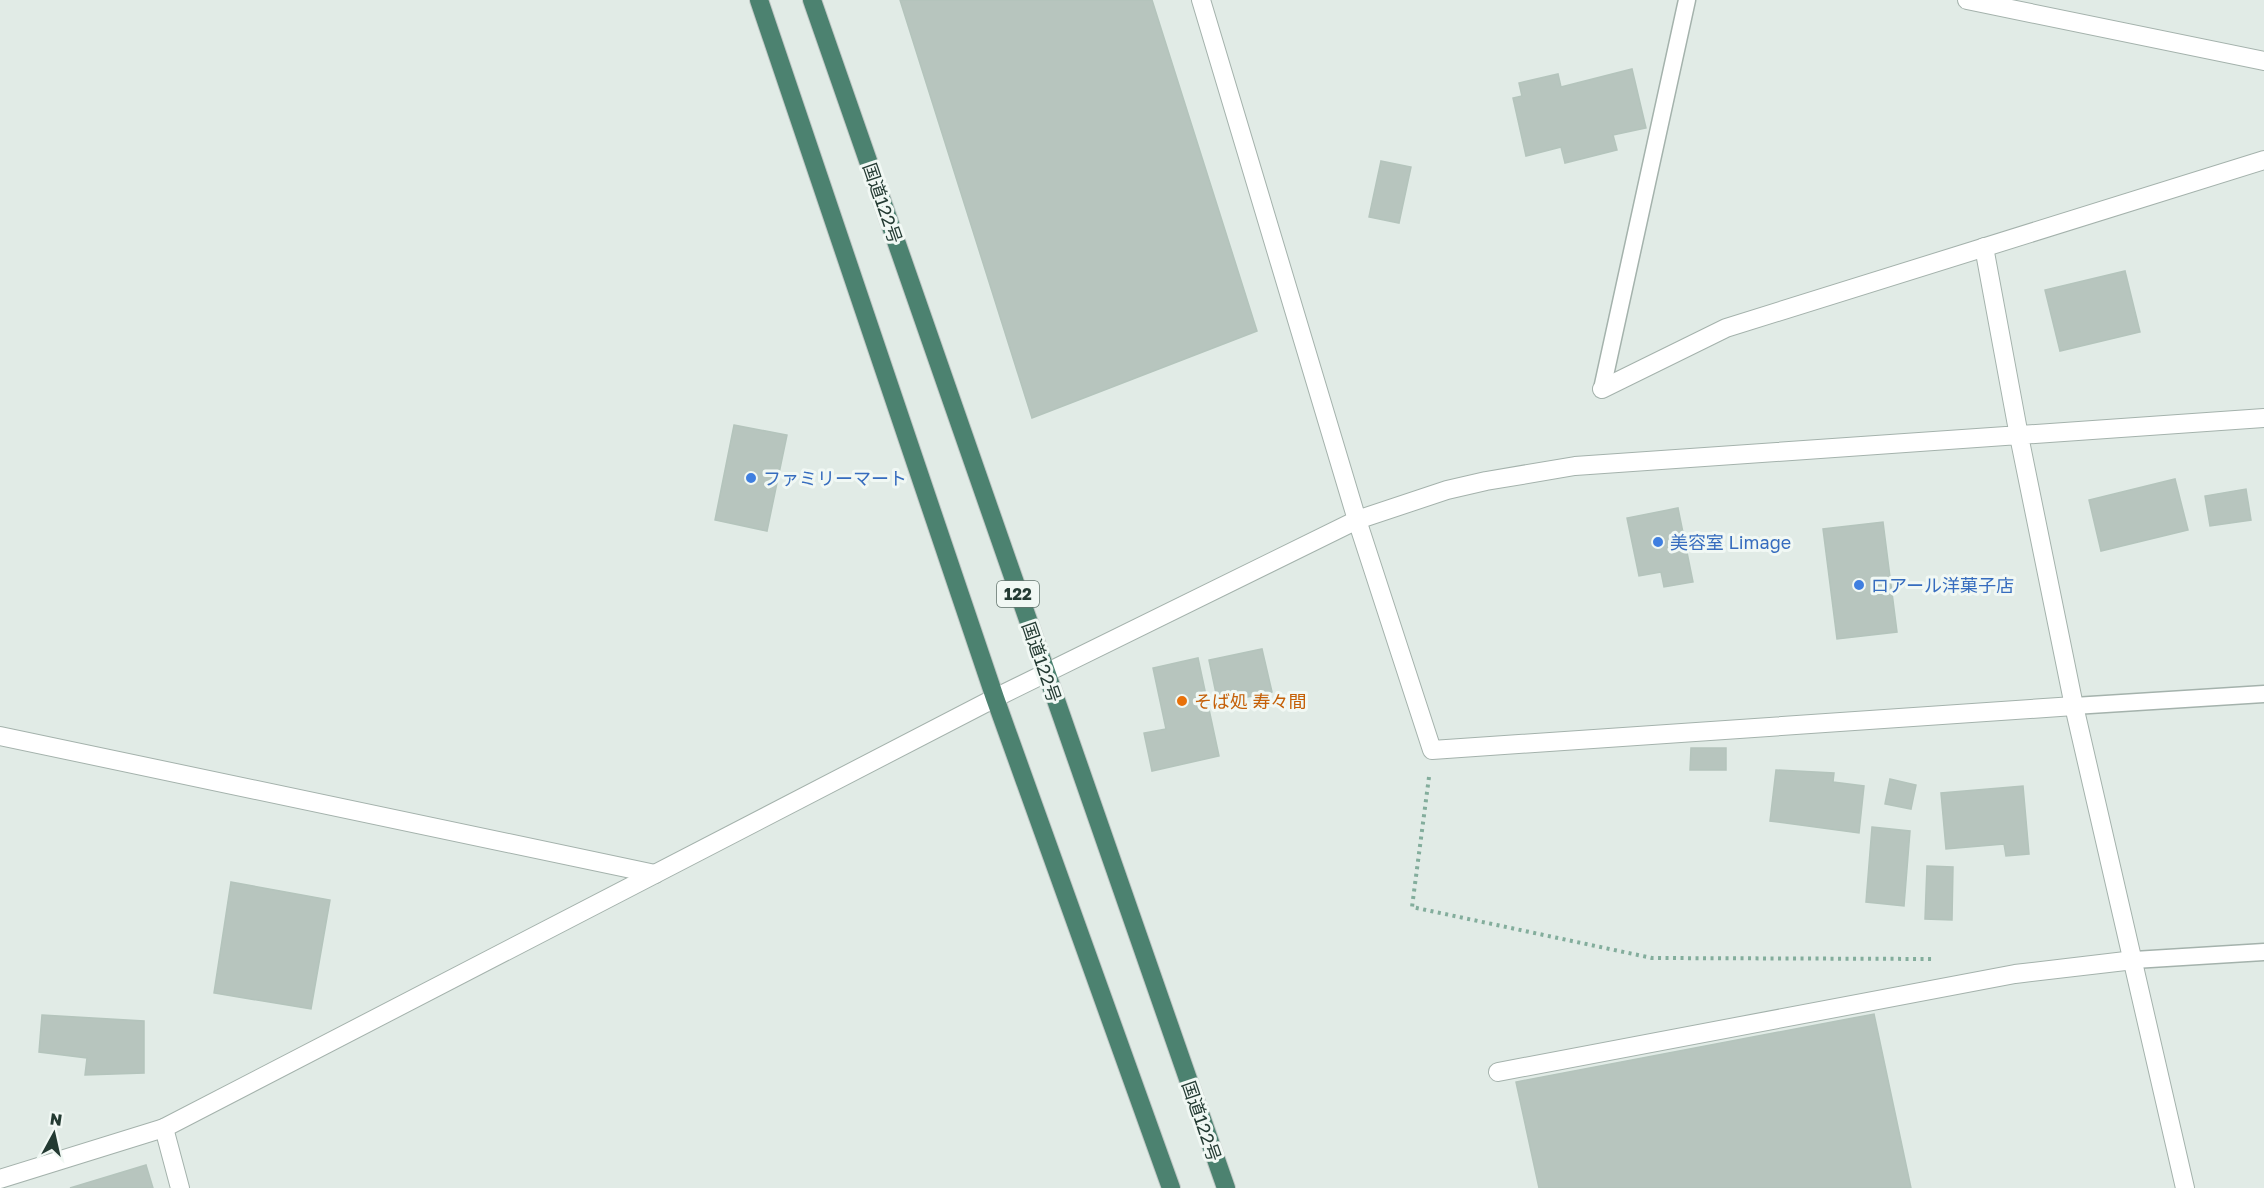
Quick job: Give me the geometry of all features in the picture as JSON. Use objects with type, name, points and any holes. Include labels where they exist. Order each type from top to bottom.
[{"type":"highway","points":[[759,0],[994,698],[1171,1188]]},
{"type":"highway","name":"国道122号","points":[[812,0],[1226,1188]]},
{"type":"street","points":[[1201,0],[1357,520],[1432,750],[2074,706]]},
{"type":"street","points":[[1967,0],[2264,61]]},
{"type":"street","points":[[1602,389],[1726,328],[2264,160]]},
{"type":"street","points":[[1983,247],[2074,706],[2185,1188]]},
{"type":"street","points":[[0,1179],[164,1128],[994,698],[1357,520],[1447,490],[1575,466],[2264,418]]},
{"type":"street","points":[[0,736],[655,874]]},
{"type":"street","points":[[1498,1072],[2015,974],[2134,960]]},
{"type":"street","points":[[164,1128],[180,1188]]},
{"type":"lane","points":[[1602,389],[1687,0]]},
{"type":"lane","points":[[2074,706],[2264,694]]},
{"type":"lane","points":[[2134,960],[2264,952]]},
{"type":"path","points":[[1432,750],[1412,908],[1652,958],[1941,959]]},
{"type":"building","points":[[900,0],[1152,0],[1257,331],[1032,418]]},
{"type":"building","points":[[1632,69],[1646,128],[1613,135],[1617,150],[1565,163],[1561,147],[1526,156],[1513,98],[1522,96],[1519,83],[1558,74],[1561,87]]},
{"type":"building","points":[[1381,161],[1411,167],[1399,223],[1369,217]]},
{"type":"building","points":[[2125,271],[2140,332],[2060,351],[2045,290]]},
{"type":"building","name":"ファミリーマート","points":[[734,425],[787,435],[767,531],[715,520]]},
{"type":"building","points":[[2175,479],[2188,530],[2101,551],[2089,500]]},
{"type":"building","points":[[2246,489],[2251,520],[2210,526],[2205,496]]},
{"type":"building","points":[[1678,508],[1693,582],[1664,587],[1661,572],[1639,576],[1627,518]]},
{"type":"building","points":[[1883,522],[1897,632],[1837,639],[1823,529]]},
{"type":"building","points":[[1262,649],[1272,692],[1218,703],[1209,660]]},
{"type":"building","points":[[1198,658],[1219,756],[1152,771],[1144,733],[1166,729],[1153,668]]},
{"type":"building","points":[[1691,748],[1726,748],[1726,770],[1690,770]]},
{"type":"building","points":[[1776,770],[1834,773],[1833,782],[1864,786],[1859,833],[1770,821]]},
{"type":"building","points":[[1890,779],[1916,785],[1911,809],[1885,804]]},
{"type":"building","points":[[2023,786],[2029,854],[2006,856],[2004,844],[1946,849],[1941,793]]},
{"type":"building","points":[[1872,827],[1910,831],[1904,906],[1866,902]]},
{"type":"building","points":[[1927,866],[1953,867],[1952,920],[1925,919]]},
{"type":"building","points":[[231,882],[330,900],[311,1009],[214,993]]},
{"type":"building","points":[[1874,1014],[1911,1188],[1539,1188],[1516,1082]]},
{"type":"building","points":[[42,1015],[144,1021],[144,1073],[85,1075],[87,1058],[39,1052]]},
{"type":"building","points":[[146,1165],[153,1188],[70,1188]]},
{"type":"place","name":"ファミリーマート","points":[[751,478]]},
{"type":"place","name":"美容室 Limage","points":[[1658,542]]},
{"type":"place","name":"ロアール洋菓子店","points":[[1859,585]]},
{"type":"place","name":"そば処 寿々間","points":[[1182,701]]}]
